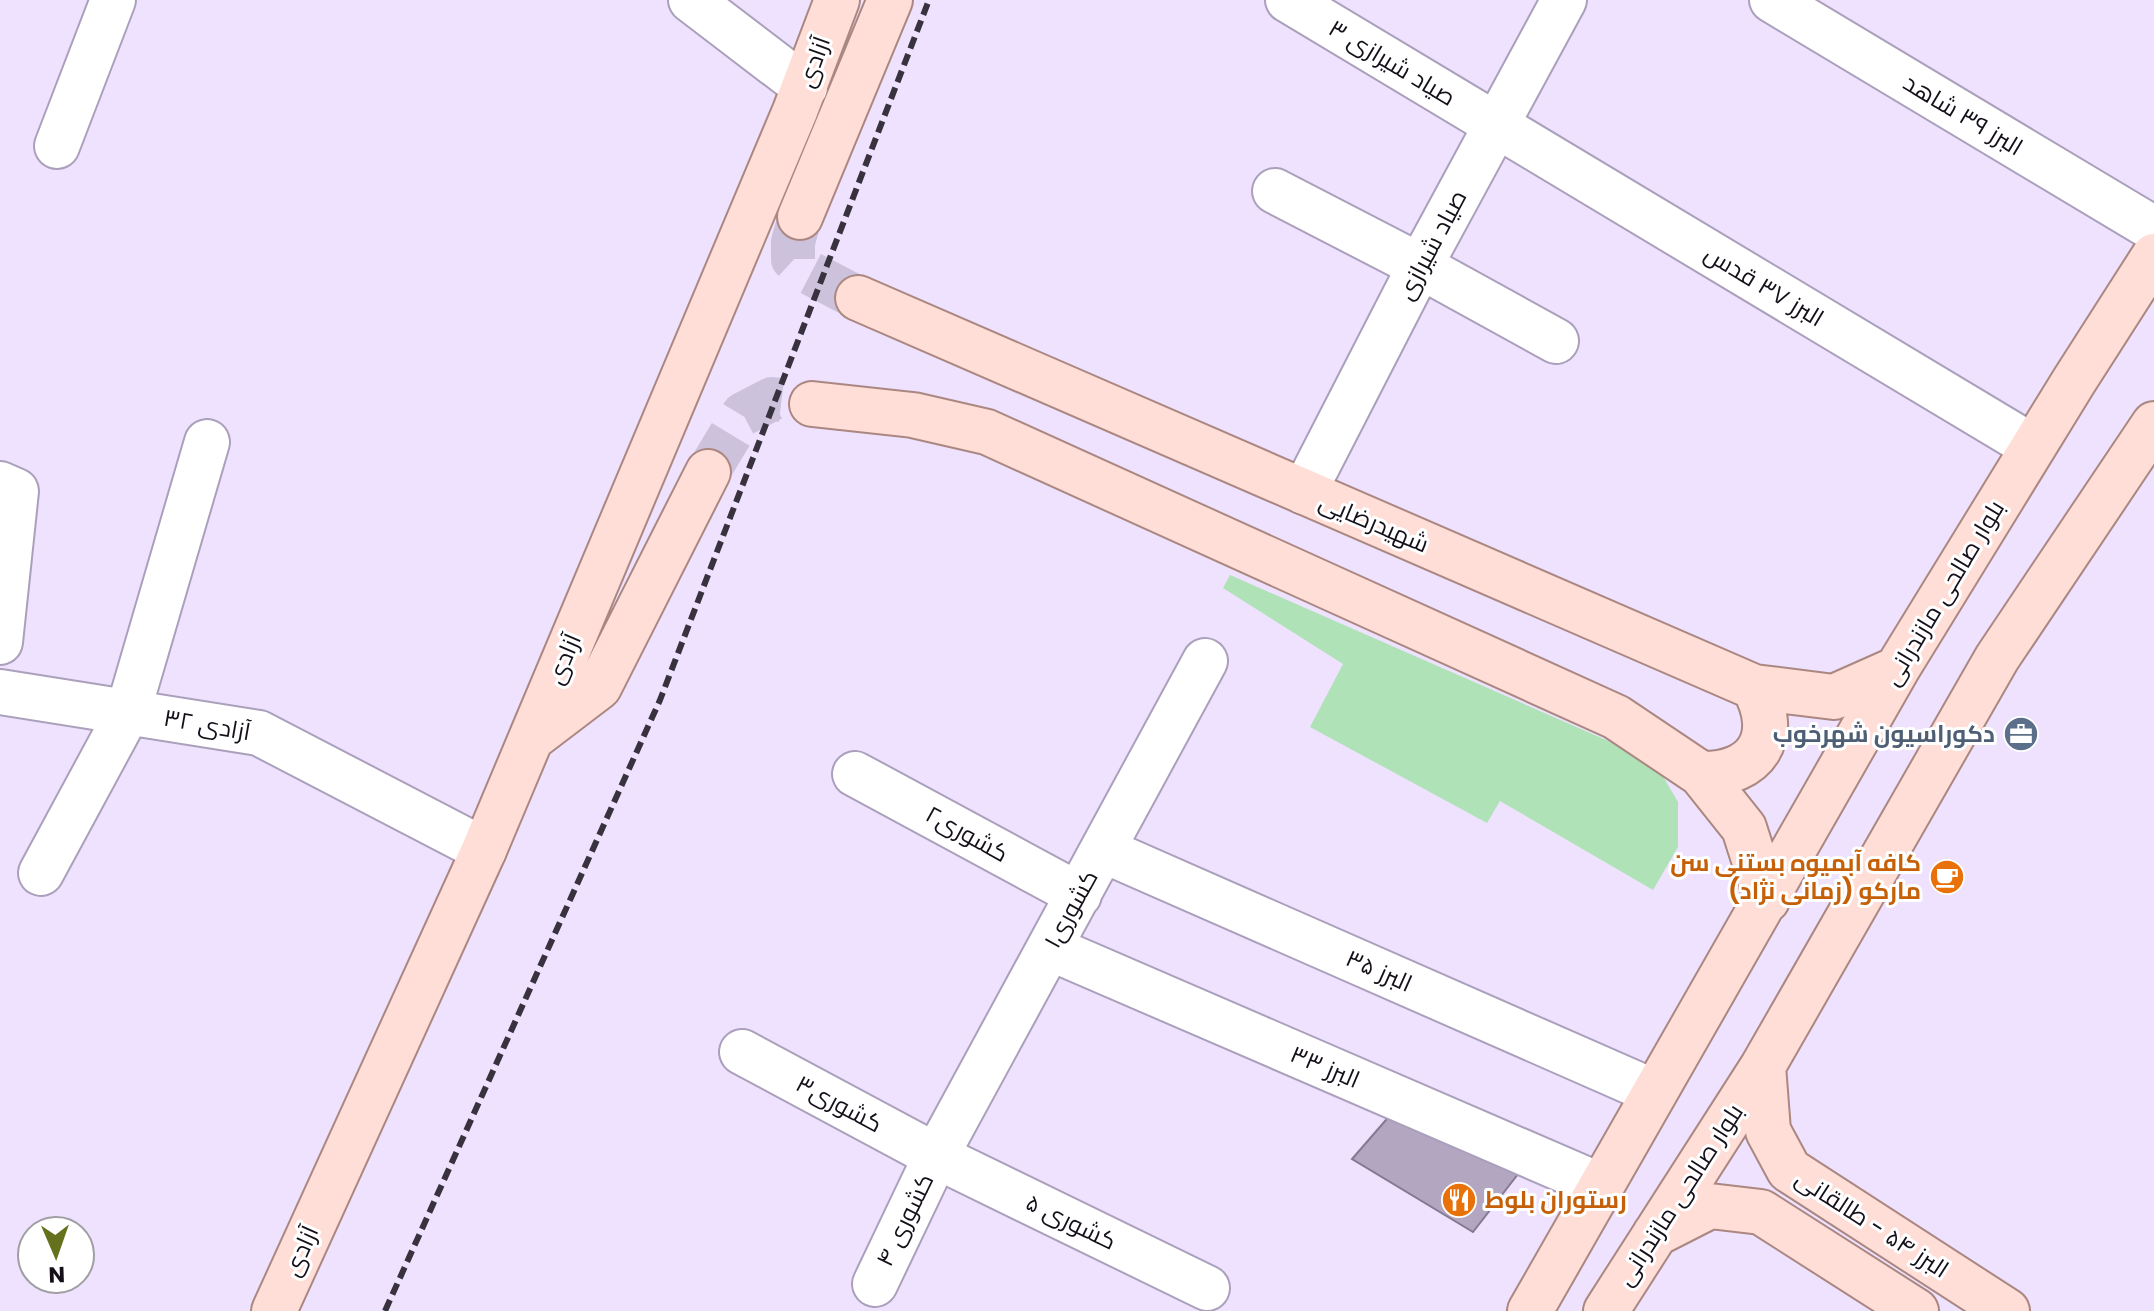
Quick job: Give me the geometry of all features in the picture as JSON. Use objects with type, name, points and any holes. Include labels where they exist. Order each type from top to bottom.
[{"type":"main road","name":"آزادی","points":[[274,1311],[484,850],[805,87],[837,0]]},
{"type":"main road","points":[[800,217],[890,0]]},
{"type":"main road","name":"بلوار صالحی مازندرانی","points":[[1530,1311],[1897,669],[2154,256]]},
{"type":"main road","name":"شهیدرضایی","points":[[858,298],[1754,687],[1834,697],[1897,669]]},
{"type":"main road","points":[[987,432],[1014,367]]},
{"type":"main road","points":[[812,404],[913,415],[987,432],[1616,717],[1701,774],[1744,828],[1767,900]]},
{"type":"main road","name":"بلوار صالحی مازندرانی","points":[[1606,1311],[1763,1066],[1997,658],[2147,446]]},
{"type":"main road","points":[[530,739],[599,687],[708,472]]},
{"type":"main road","points":[[1701,774],[1723,775],[1743,766],[1758,750],[1766,729],[1765,707],[1754,687]]},
{"type":"main road","name":"البرز ۵۴ - طالقانی","points":[[1763,1066],[1768,1131],[1789,1170],[2007,1311]]},
{"type":"main road","points":[[1779,1224],[1767,1203],[1765,1189],[1781,1178],[1813,1186]]},
{"type":"main road","name":"البرز ۵۴ - طالقانی","points":[[1653,1235],[1710,1206],[1761,1212],[1916,1311]]},
{"type":"street","points":[[57,146],[113,0]]},
{"type":"street","points":[[691,0],[805,87]]},
{"type":"street","name":"صیاد شیرازی ۳","points":[[1288,0],[1495,126]]},
{"type":"street","name":"صیاد شیرازی","points":[[1304,492],[1420,266],[1564,0]]},
{"type":"street","name":"البرز ۳۹ شاهد","points":[[1772,0],[2154,229]]},
{"type":"street","name":"البرز ۳۷ قدس","points":[[1495,126],[2033,447]]},
{"type":"street","points":[[1275,191],[1556,341]]},
{"type":"street","points":[[41,873],[128,712],[207,442]]},
{"type":"street","points":[[0,484],[16,491],[0,642]]},
{"type":"street","name":"کشوری۱","points":[[936,1156],[1205,661]]},
{"type":"street","name":"آزادی ۳۲","points":[[0,692],[259,733],[484,850]]},
{"type":"street","name":"کشوری۲","points":[[855,774],[1079,895]]},
{"type":"street","name":"البرز ۳۵","points":[[1103,850],[1654,1092]]},
{"type":"street","name":"البرز ۳۳","points":[[1050,948],[1601,1186]]},
{"type":"street","name":"کشوری۳","points":[[742,1052],[936,1156]]},
{"type":"street","name":"کشوری ۴","points":[[875,1284],[936,1156]]},
{"type":"street","name":"کشوری ۵","points":[[936,1156],[1207,1288]]},
{"type":"green space","points":[[1230,575],[1654,761],[1678,802],[1678,847],[1653,890],[1500,801],[1487,823],[1310,727],[1343,664],[1223,588]]},
{"type":"building","name":"رستوران بلوط","points":[[1392,1113],[1522,1169],[1473,1232],[1352,1159]]},
{"type":"tunnel","points":[[800,217],[793,242],[793,259],[806,271],[858,298]]},
{"type":"tunnel","points":[[708,472],[743,414],[772,399],[812,404]]},
{"type":"railway","points":[[385,1311],[660,700],[929,0]]},
{"type":"place","name":"دکوراسیون شهرخوب","points":[[2021,734]]},
{"type":"place","name":"کافه آبمیوه بستنی سن مارکو (زمانی نژاد)","points":[[1947,877]]},
{"type":"place","name":"رستوران بلوط","points":[[1459,1200]]}]
